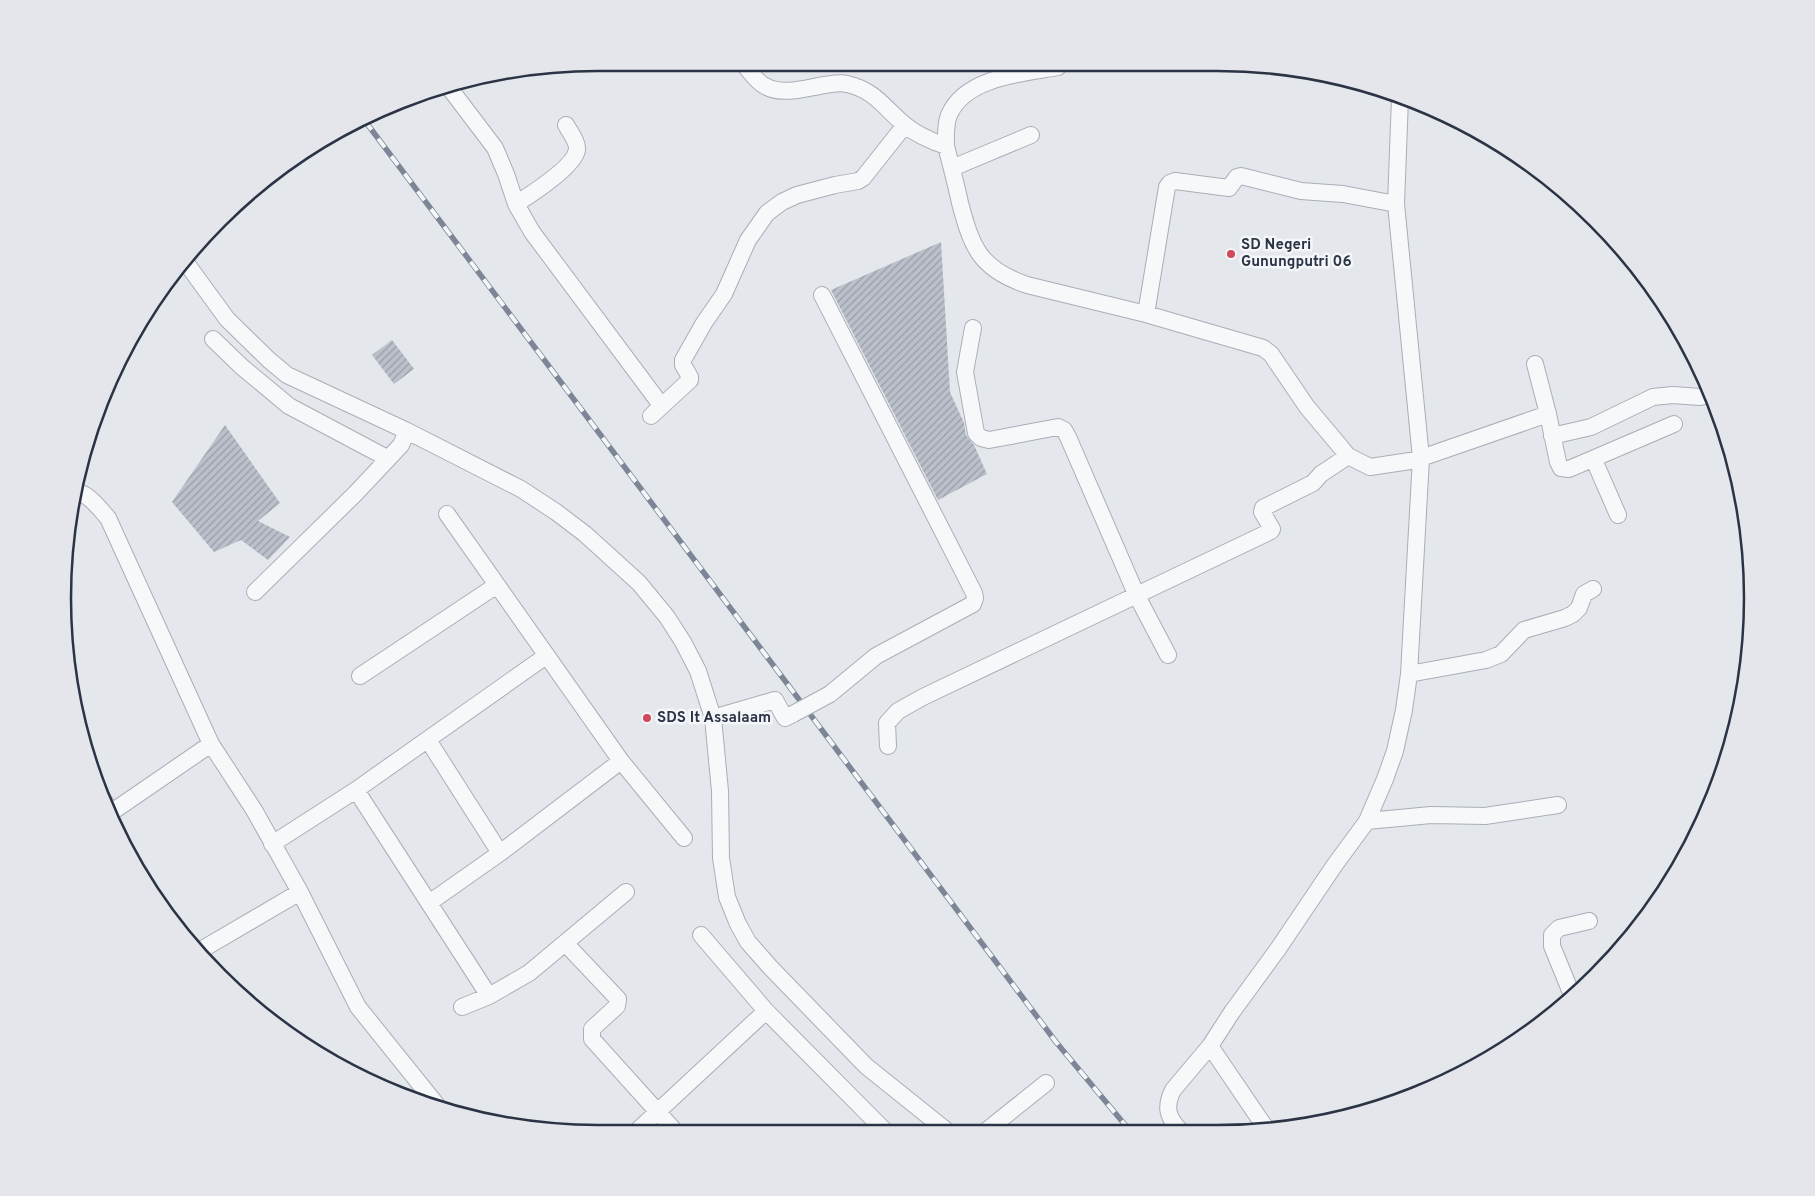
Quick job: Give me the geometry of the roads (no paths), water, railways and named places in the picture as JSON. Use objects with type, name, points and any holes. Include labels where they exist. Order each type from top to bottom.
[{"type":"street","points":[[750,71],[760,83],[772,89],[784,91],[838,83],[848,84],[871,93],[905,125],[925,139],[946,146]]},
{"type":"street","points":[[1032,71],[1007,75],[973,89],[959,101],[949,114],[946,146],[968,232],[973,246],[994,269],[1011,280],[1027,285],[1146,314],[1263,348],[1271,354],[1307,407],[1348,456],[1370,467],[1421,458],[1548,414]]},
{"type":"street","points":[[452,92],[495,148],[516,204],[532,232],[656,410],[690,380],[682,365],[683,360],[704,323],[724,294],[748,240],[767,213],[782,202],[797,195],[835,184],[858,181],[863,178],[905,125]]},
{"type":"street","points":[[1174,1125],[1168,1113],[1169,1099],[1176,1086],[1210,1046],[1367,821],[1395,751],[1404,710],[1409,674],[1421,458],[1396,204],[1400,104]]},
{"type":"street","points":[[516,204],[547,183],[577,152],[577,146],[566,125]]},
{"type":"street","points":[[952,168],[1031,135]]},
{"type":"street","points":[[1146,314],[1167,187],[1170,182],[1175,181],[1229,188],[1237,177],[1241,176],[1301,191],[1343,194],[1396,204]]},
{"type":"street","points":[[188,268],[242,367],[289,406],[387,458]]},
{"type":"street","points":[[713,718],[775,700],[785,718],[794,714],[830,694],[876,656],[973,604],[975,598],[822,295]]},
{"type":"street","points":[[220,328],[269,360],[287,375],[407,431],[520,489],[556,512],[585,534],[639,583],[667,617],[683,642],[698,672],[713,718],[720,791],[721,858],[727,897],[738,924],[748,942],[770,967],[866,1066],[940,1125]]},
{"type":"street","points":[[973,328],[965,372],[976,433],[981,438],[988,440],[1058,427],[1064,430],[1136,596],[1168,655]]},
{"type":"street","points":[[1535,364],[1558,462],[1563,469],[1569,469],[1594,460],[1674,424]]},
{"type":"street","points":[[1552,436],[1591,427],[1653,397],[1674,395],[1700,398],[1704,397]]},
{"type":"street","points":[[254,592],[326,524],[401,445],[407,431]]},
{"type":"street","points":[[888,746],[887,723],[898,711],[923,697],[1271,531],[1272,529],[1262,512],[1263,508],[1314,483],[1321,474],[1348,456]]},
{"type":"street","points":[[1594,460],[1618,515]]},
{"type":"street","points":[[82,493],[108,518],[211,744],[254,810],[300,892],[358,1007],[431,1098]]},
{"type":"street","points":[[447,514],[622,761],[684,838]]},
{"type":"street","points":[[360,676],[497,585]]},
{"type":"street","points":[[1409,674],[1486,660],[1497,656],[1524,630],[1573,614],[1579,608],[1584,594],[1593,588]]},
{"type":"street","points":[[272,844],[356,790],[546,656]]},
{"type":"street","points":[[428,740],[500,853]]},
{"type":"street","points":[[115,809],[211,744]]},
{"type":"street","points":[[430,903],[622,761]]},
{"type":"street","points":[[356,790],[489,996]]},
{"type":"street","points":[[1367,821],[1431,815],[1485,816],[1558,805]]},
{"type":"street","points":[[205,948],[300,892]]},
{"type":"street","points":[[462,1007],[489,996],[529,973],[626,892]]},
{"type":"street","points":[[1569,989],[1552,946],[1552,935],[1560,928],[1589,921]]},
{"type":"street","points":[[701,935],[766,1011],[879,1125]]},
{"type":"street","points":[[565,943],[619,1001],[617,1006],[594,1026],[590,1032],[592,1039],[670,1125]]},
{"type":"street","points":[[644,1125],[766,1011]]},
{"type":"street","points":[[1210,1046],[1262,1123]]},
{"type":"street","points":[[994,1125],[1046,1083]]},
{"type":"railway","points":[[368,125],[1056,1042],[1125,1125]]},
{"type":"place","name":"SD Negeri Gunungputri 06","points":[[1231,254]]},
{"type":"place","name":"SDS It Assalaam","points":[[647,718]]}]
